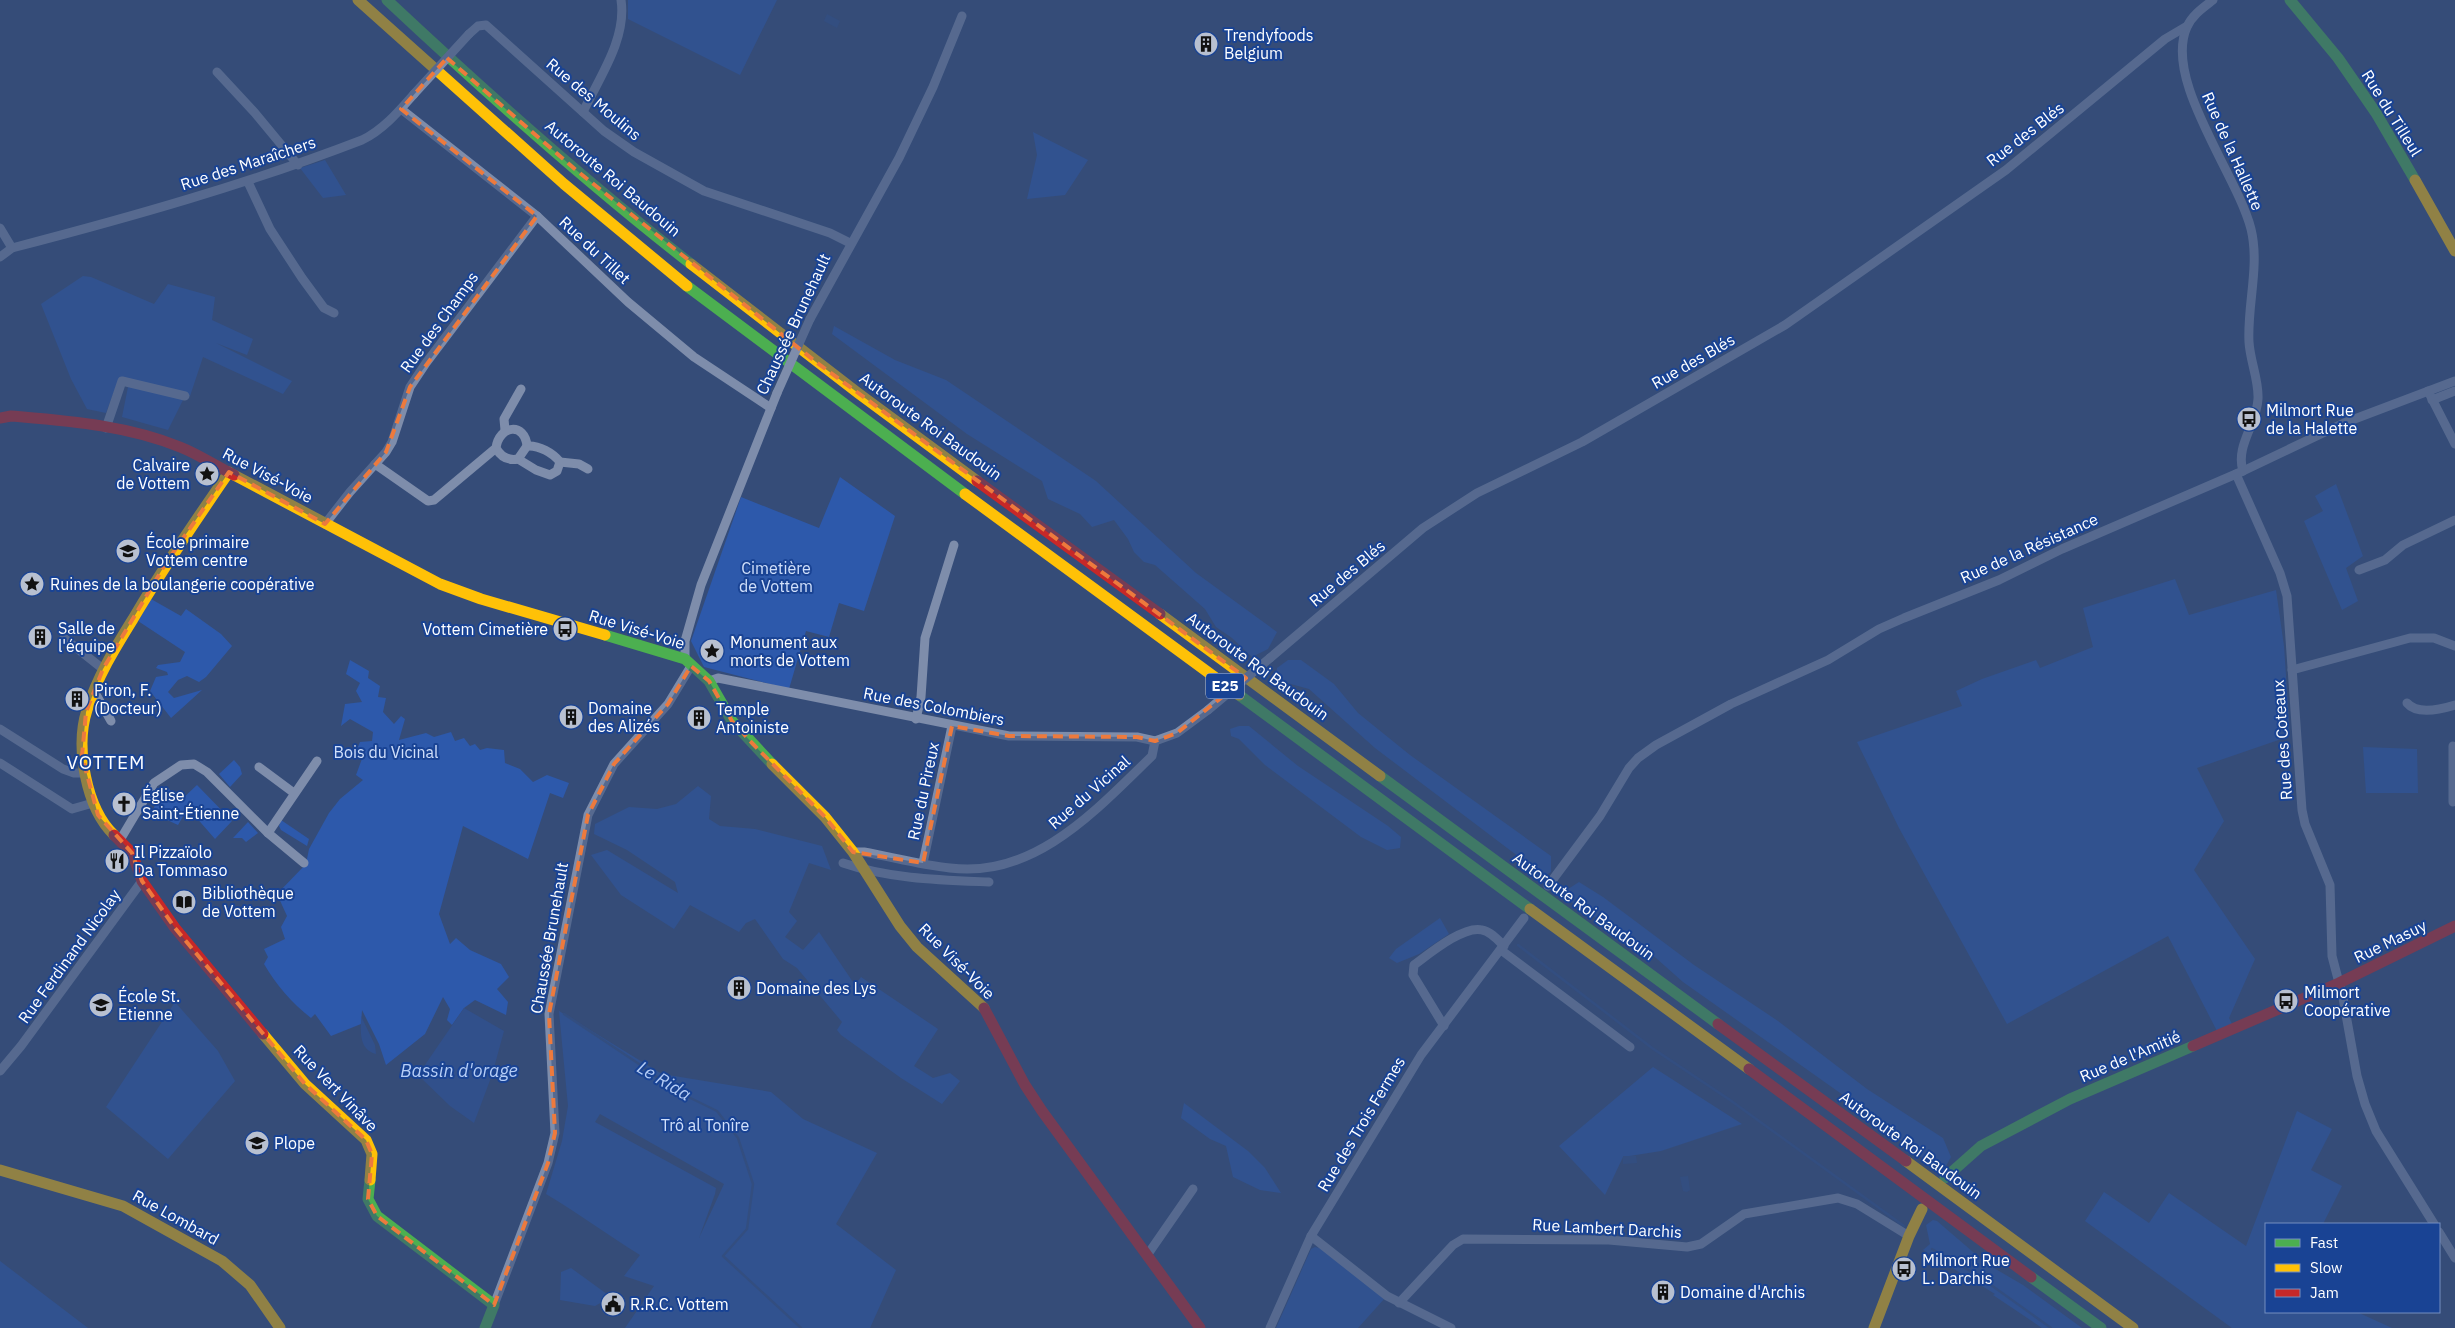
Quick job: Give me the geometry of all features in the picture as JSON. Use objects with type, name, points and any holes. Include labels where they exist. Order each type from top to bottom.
[{"type":"main road","name":"E25","points":[[358,0],[564,184],[680,281],[806,377],[2101,1328]]},
{"type":"main road","name":"Autoroute Roi Baudouin","points":[[388,0],[439,50],[576,170],[816,362],[2133,1328]]},
{"type":"main road","name":"Rue du Tilleul","points":[[2290,0],[2338,58],[2376,112],[2455,251]]},
{"type":"main road","name":"Rue Visé-Voie","points":[[0,418],[56,420],[132,432],[180,447],[440,584],[481,599],[688,663],[709,680],[732,720],[752,743],[825,817],[853,852],[900,926],[917,947],[984,1008],[1025,1084],[1200,1328]]},
{"type":"main road","name":"Rue Vert Vinâve","points":[[229,472],[166,563],[103,669],[86,712],[83,732],[84,773],[93,803],[106,828],[132,853],[142,881],[197,956],[305,1084],[366,1140],[372,1154],[368,1198],[377,1216],[473,1287],[494,1305]]},
{"type":"main road","name":"Rue Masuy","points":[[2339,984],[2455,926]]},
{"type":"main road","name":"Rue de l'Amitié","points":[[1946,1178],[1980,1146],[2070,1099],[2339,984]]},
{"type":"main road","name":"Rue Lombard","points":[[0,1170],[42,1184],[123,1206],[214,1257],[250,1285],[280,1328]]},
{"type":"main road","points":[[1874,1328],[1909,1236],[1922,1210]]},
{"type":"main road","name":"Chaussée Brunehault","points":[[485,1328],[494,1305]]},
{"type":"street","points":[[583,112],[615,47],[622,10],[621,0]]},
{"type":"street","points":[[2187,26],[2198,12],[2213,0]]},
{"type":"street","name":"Chaussée Brunehault","points":[[494,1305],[548,1163],[555,1133],[549,1014],[588,815],[614,764],[668,704],[688,663],[685,641],[701,585],[777,393],[810,319],[850,243],[899,158],[962,16]]},
{"type":"street","name":"Rue des Moulins","points":[[469,34],[478,26],[486,25],[604,131],[634,152],[704,191],[830,234],[850,243]]},
{"type":"street","name":"Rue de la Hallette","points":[[2187,26],[2183,41],[2184,75],[2191,98],[2239,197],[2251,232],[2254,259],[2249,343],[2258,397],[2255,420],[2241,453],[2239,472]]},
{"type":"street","name":"Rue des Blés","points":[[1155,742],[1177,733],[1208,710],[1423,528],[1477,493],[1582,442],[1786,325],[2006,170],[2165,39],[2187,26]]},
{"type":"street","name":"Rue des Maraîchers","points":[[0,257],[12,248],[126,218],[248,182],[369,136],[401,108],[469,34]]},
{"type":"street","points":[[217,72],[298,164]]},
{"type":"street","name":"Rue du Tillet","points":[[401,108],[537,216],[628,302],[694,357],[771,408]]},
{"type":"street","points":[[248,182],[270,229],[302,278],[324,308],[334,313]]},
{"type":"street","name":"Rue des Champs","points":[[325,524],[350,492],[376,464],[392,442],[410,387],[537,216]]},
{"type":"street","points":[[0,228],[12,248]]},
{"type":"street","name":"Rue de la Résistance","points":[[1548,886],[1600,816],[1629,768],[1638,758],[1656,745],[1731,704],[1828,660],[1880,629],[1999,580],[2344,423],[2430,396],[2455,380]]},
{"type":"street","points":[[106,428],[122,381],[185,396]]},
{"type":"street","points":[[506,430],[504,419],[521,389]]},
{"type":"street","points":[[2455,391],[2430,396],[2455,444]]},
{"type":"street","points":[[376,464],[428,500],[434,500],[496,448],[499,435],[506,430],[512,429],[520,432],[527,440],[527,446],[518,459]]},
{"type":"street","points":[[527,446],[534,446],[555,456],[560,462],[579,464],[588,469]]},
{"type":"street","points":[[496,448],[500,455],[508,459],[518,459],[536,470],[550,475],[557,471],[560,462]]},
{"type":"street","name":"Rue des Coteaux","points":[[2239,472],[2246,496],[2280,573],[2287,596],[2294,731],[2302,810],[2305,824],[2330,885],[2332,896],[2330,940],[2357,1076],[2370,1119],[2433,1223]]},
{"type":"street","points":[[2359,570],[2385,560],[2403,545],[2455,520]]},
{"type":"street","points":[[916,718],[921,697],[925,638],[954,545]]},
{"type":"street","points":[[64,638],[103,669]]},
{"type":"street","points":[[2292,670],[2410,638],[2434,638],[2455,646]]},
{"type":"street","name":"Rue des Colombiers","points":[[709,680],[718,678],[1009,736],[1137,737],[1155,742]]},
{"type":"street","points":[[94,691],[111,721]]},
{"type":"street","points":[[2407,703],[2415,709],[2440,709],[2455,705]]},
{"type":"street","name":"Rue du Pireux","points":[[923,863],[952,726]]},
{"type":"street","points":[[0,729],[63,769],[74,773],[84,773]]},
{"type":"street","name":"Rue du Vicinal","points":[[853,852],[864,852],[950,868],[974,869],[1010,862],[1048,846],[1082,822],[1152,756],[1155,742]]},
{"type":"street","points":[[2453,746],[2453,802]]},
{"type":"street","points":[[268,833],[317,761]]},
{"type":"street","points":[[0,763],[72,809],[93,803]]},
{"type":"street","points":[[120,840],[154,783],[173,770],[188,764],[194,764],[207,772],[268,833],[304,863]]},
{"type":"street","points":[[259,767],[294,793]]},
{"type":"street","points":[[843,863],[866,871],[920,879],[989,882]]},
{"type":"street","name":"Rue Ferdinand Nicolay","points":[[0,1071],[21,1046],[142,881]]},
{"type":"street","name":"Rue des Trois Fermes","points":[[1270,1328],[1311,1236],[1421,1054],[1524,918]]},
{"type":"street","points":[[1444,1026],[1413,975],[1414,965],[1457,936],[1475,928],[1485,930],[1503,948],[1630,1047]]},
{"type":"street","points":[[1148,1254],[1193,1189]]},
{"type":"street","name":"Rue Lambert Darchis","points":[[1399,1303],[1454,1245],[1463,1239],[1609,1240],[1686,1248],[1701,1244],[1744,1214],[1838,1198],[1849,1200],[1909,1236]]},
{"type":"street","points":[[2440,1234],[2455,1258]]},
{"type":"street","points":[[1311,1236],[1387,1296],[1451,1328]]},
{"type":"highlighted area","points":[[447,58],[576,170],[816,362],[1246,678],[1177,733],[1155,741],[1137,737],[1009,736],[952,726],[923,863],[853,852],[825,817],[732,721],[709,681],[691,666],[668,704],[614,764],[588,815],[549,1014],[555,1133],[548,1163],[494,1305],[377,1216],[368,1199],[372,1154],[366,1140],[305,1084],[175,928],[142,881],[132,853],[98,815],[82,756],[86,712],[103,669],[166,563],[229,472],[325,524],[386,452],[410,387],[537,216],[401,109]]},
{"type":"green space","points":[[628,0],[777,0],[740,75],[628,19]]},
{"type":"green space","points":[[1033,132],[1088,160],[1065,195],[1027,199],[1037,155]]},
{"type":"green space","points":[[325,160],[346,195],[323,198],[300,168]]},
{"type":"green space","points":[[83,276],[91,277],[154,304],[168,284],[215,297],[212,320],[253,339],[247,355],[216,343],[292,381],[283,394],[203,357],[190,396],[185,396],[168,430],[122,417],[128,387],[122,381],[118,381],[106,413],[87,409],[71,379],[41,304]]},
{"type":"green space","points":[[834,326],[895,360],[946,380],[1096,481],[1196,573],[1277,632],[1268,649],[1252,657],[1232,638],[1216,627],[1205,609],[1155,565],[1144,562],[1134,552],[1128,539],[1114,520],[1092,527],[1080,514],[1048,499],[1042,481],[967,434],[832,334]]},
{"type":"green space","name":"Cimetière de Vottem","points":[[840,477],[895,516],[864,611],[839,603],[829,637],[806,631],[789,689],[704,667],[691,641],[741,497],[819,528]]},
{"type":"green space","points":[[2336,484],[2363,556],[2346,568],[2358,601],[2342,610],[2304,521],[2323,511],[2315,496]]},
{"type":"green space","points":[[2175,579],[2189,615],[2276,590],[2284,646],[2290,736],[2197,768],[2224,821],[2194,870],[2255,959],[2229,1018],[2232,1024],[2217,1031],[2168,936],[2007,1024],[1899,828],[1857,742],[1962,706],[1956,691],[1982,679],[2036,660],[2040,668],[2093,647],[2083,608]]},
{"type":"green space","points":[[151,599],[181,616],[186,609],[221,634],[232,646],[206,677],[199,682],[187,676],[178,680],[168,692],[174,698],[202,690],[171,718],[150,691],[156,677],[168,675],[167,672],[156,668],[158,665],[180,662],[185,652],[138,621]]},
{"type":"green space","name":"Bois du Vicinal","points":[[350,660],[369,671],[368,678],[380,686],[378,697],[386,698],[383,712],[394,724],[401,716],[405,719],[399,740],[426,733],[434,737],[451,732],[455,741],[464,738],[470,746],[475,744],[480,750],[487,748],[504,750],[505,763],[520,769],[533,782],[547,775],[569,783],[563,798],[550,793],[528,859],[463,826],[439,914],[450,944],[456,938],[470,950],[501,964],[509,977],[497,989],[508,1002],[506,1015],[475,1000],[464,1008],[452,1025],[447,1020],[450,1009],[443,997],[425,1034],[386,1065],[379,1044],[362,1010],[361,1024],[331,1036],[315,1014],[311,1018],[291,1000],[279,987],[264,964],[268,957],[264,949],[285,939],[281,927],[287,916],[277,894],[306,864],[309,849],[329,813],[340,799],[363,780],[356,775],[363,756],[357,749],[360,742],[372,741],[373,732],[350,719],[341,726],[345,704],[362,702],[356,691],[360,683],[346,674]]},
{"type":"green space","points":[[1288,660],[1301,660],[1334,684],[1358,713],[1410,755],[1551,856],[1551,872],[1541,878],[1523,860],[1375,748],[1309,689],[1276,680],[1277,668]]},
{"type":"green space","points":[[1239,726],[1249,726],[1298,766],[1388,826],[1401,837],[1400,848],[1387,850],[1361,837],[1265,765],[1239,739],[1231,736],[1230,729]]},
{"type":"green space","points":[[2363,747],[2417,749],[2418,793],[2366,793]]},
{"type":"green space","points":[[234,760],[240,767],[242,774],[230,787],[219,774]]},
{"type":"green space","points":[[197,785],[232,821],[215,839],[188,808],[178,825],[152,813],[156,802],[165,800],[168,788],[181,800]]},
{"type":"green space","points":[[698,786],[711,796],[709,819],[720,826],[755,829],[822,846],[831,870],[809,863],[789,912],[797,921],[785,937],[803,950],[819,932],[855,985],[861,977],[938,1029],[914,1066],[933,1078],[950,1073],[960,1081],[942,1104],[901,1078],[841,1035],[837,1030],[842,1022],[797,968],[783,959],[755,919],[746,923],[739,932],[690,905],[674,929],[621,895],[591,855],[607,850],[678,893],[675,882],[627,850],[594,834],[595,824],[629,807],[657,809],[676,804]]},
{"type":"green space","points":[[281,820],[309,839],[307,846],[281,830],[279,826]]},
{"type":"green space","points":[[248,822],[258,833],[246,842],[242,838],[233,838]]},
{"type":"green space","points":[[1579,882],[1603,897],[1694,965],[1778,1021],[1867,1089],[1943,1138],[1951,1157],[1946,1166],[1926,1161],[1843,1095],[1683,982],[1647,950],[1571,902],[1565,891]]},
{"type":"green space","points":[[1440,918],[1449,934],[1419,954],[1397,963],[1389,958],[1396,949]]},
{"type":"green space","points":[[175,1002],[218,1051],[235,1081],[168,1159],[106,1107]]},
{"type":"green space","name":"Trô al Tonîre","points":[[559,1011],[662,1074],[771,1092],[803,1119],[877,1153],[836,1224],[896,1270],[870,1328],[625,1328],[654,1286],[624,1276],[640,1255],[546,1194],[562,1141],[568,1106]],"holes":[[[600,1114],[724,1184],[699,1238],[716,1188],[595,1122]]]},
{"type":"green space","points":[[1653,1067],[1742,1124],[1661,1151],[1623,1157],[1605,1195],[1559,1146]]},
{"type":"green space","points":[[1184,1103],[1248,1151],[1265,1168],[1281,1193],[1260,1190],[1233,1177],[1226,1146],[1210,1139],[1181,1118]]},
{"type":"green space","points":[[2297,1111],[2332,1129],[2311,1170],[2342,1186],[2324,1223],[2265,1223],[2265,1313],[2359,1313],[2392,1328],[2232,1328],[2085,1221],[2104,1192],[2149,1223],[2169,1193],[2246,1246]]},
{"type":"green space","points":[[1933,1220],[1937,1221],[1987,1264],[2023,1285],[2082,1328],[2042,1328],[1993,1295],[1995,1294],[1923,1250],[1930,1244],[1926,1225]]},
{"type":"green space","points":[[1315,1247],[1323,1249],[1385,1298],[1358,1328],[1276,1328],[1311,1249]]},
{"type":"green space","points":[[0,1261],[88,1328],[0,1328]]},
{"type":"green space","points":[[571,1268],[611,1297],[595,1306],[560,1300],[561,1272]]},
{"type":"water","points":[[827,14],[840,21],[837,28],[824,21]]},
{"type":"water","name":"Bassin d'orage","points":[[464,1008],[504,1031],[492,1075],[474,1123],[450,1106],[418,1075]]},
{"type":"water","points":[[361,1016],[375,1045],[376,1054],[370,1052],[363,1044]]},
{"type":"water","points":[[1623,1156],[1636,1156],[1637,1163],[1623,1164]]},
{"type":"water","points":[[1688,1176],[1690,1190],[1687,1192],[1683,1191],[1680,1177]]},
{"type":"waterway","points":[[1518,945],[1652,1048],[1730,1100],[1904,1226]]},
{"type":"waterway","name":"Le Rida","points":[[564,1014],[648,1070],[670,1088],[717,1111],[738,1138],[753,1184],[747,1229],[723,1256],[801,1328]]},
{"type":"waterway","points":[[1932,1249],[1977,1275],[2051,1328]]},
{"type":"traffic: fast","points":[[387,0],[536,135],[691,264]]},
{"type":"traffic: fast","points":[[2290,0],[2338,58],[2376,113],[2415,180]]},
{"type":"traffic: fast","points":[[687,286],[965,494]]},
{"type":"traffic: fast","points":[[605,635],[685,659],[709,681],[732,721],[772,764]]},
{"type":"traffic: fast","points":[[1239,695],[1530,909]]},
{"type":"traffic: fast","points":[[1380,776],[1718,1024]]},
{"type":"traffic: fast","points":[[1945,1178],[1981,1146],[2070,1099],[2193,1046]]},
{"type":"traffic: fast","points":[[370,1180],[368,1199],[377,1216],[494,1305],[485,1328]]},
{"type":"traffic: fast","points":[[2031,1277],[2101,1328]]},
{"type":"traffic: slow","points":[[358,0],[564,184],[687,286]]},
{"type":"traffic: slow","points":[[2415,180],[2455,251]]},
{"type":"traffic: slow","points":[[691,264],[858,393],[977,481]]},
{"type":"traffic: slow","points":[[114,835],[96,809],[85,776],[82,741],[87,710],[101,674],[144,600],[229,472]]},
{"type":"traffic: slow","points":[[234,475],[440,584],[481,599],[605,635]]},
{"type":"traffic: slow","points":[[965,494],[1239,695]]},
{"type":"traffic: slow","points":[[1160,614],[1380,776]]},
{"type":"traffic: slow","points":[[772,764],[825,817],[853,852],[900,926],[917,947],[984,1008]]},
{"type":"traffic: slow","points":[[1530,909],[1749,1069]]},
{"type":"traffic: slow","points":[[263,1034],[305,1084],[366,1140],[372,1154],[370,1180]]},
{"type":"traffic: slow","points":[[1906,1161],[2133,1328]]},
{"type":"traffic: slow","points":[[0,1170],[123,1206],[222,1261],[250,1285],[280,1328]]},
{"type":"traffic: slow","points":[[1874,1328],[1909,1236],[1922,1209]]},
{"type":"traffic: jam","points":[[0,418],[11,416],[75,422],[139,434],[187,450],[234,475]]},
{"type":"traffic: jam","points":[[977,481],[1160,614]]},
{"type":"traffic: jam","points":[[114,835],[132,853],[142,881],[175,928],[263,1034]]},
{"type":"traffic: jam","points":[[2193,1046],[2339,983],[2455,926]]},
{"type":"traffic: jam","points":[[984,1008],[1025,1085],[1042,1111],[1200,1328]]},
{"type":"traffic: jam","points":[[1718,1024],[1906,1161]]},
{"type":"traffic: jam","points":[[1749,1069],[2031,1277]]},
{"type":"place","name":"Trendyfoods Belgium","points":[[1206,44]]},
{"type":"place","name":"Milmort Rue de la Halette","points":[[2249,419]]},
{"type":"place","name":"Calvaire de Vottem","points":[[207,474]]},
{"type":"place","name":"École primaire Vottem centre","points":[[128,551]]},
{"type":"place","name":"Ruines de la boulangerie coopérative","points":[[32,584]]},
{"type":"place","name":"Vottem Cimetière","points":[[565,629]]},
{"type":"place","name":"Salle de l'équipe","points":[[40,637]]},
{"type":"place","name":"Monument aux morts de Vottem","points":[[712,651]]},
{"type":"place","name":"Piron, F. (Docteur)","points":[[77,699]]},
{"type":"place","name":"Domaine des Alizés","points":[[571,717]]},
{"type":"place","name":"Temple Antoiniste","points":[[699,718]]},
{"type":"place","name":"Église Saint-Étienne","points":[[124,804]]},
{"type":"place","name":"Il Pizzaïolo Da Tommaso","points":[[117,861]]},
{"type":"place","name":"Bibliothèque de Vottem","points":[[184,902]]},
{"type":"place","name":"Domaine des Lys","points":[[739,988]]},
{"type":"place","name":"Milmort Coopérative","points":[[2286,1001]]},
{"type":"place","name":"École St. Etienne","points":[[101,1005]]},
{"type":"place","name":"Plope","points":[[257,1143]]},
{"type":"place","name":"Milmort Rue L. Darchis","points":[[1904,1269]]},
{"type":"place","name":"Domaine d'Archis","points":[[1663,1292]]},
{"type":"place","name":"R.R.C. Vottem","points":[[613,1304]]},
{"type":"district","name":"VOTTEM","points":[[106,762]]}]
